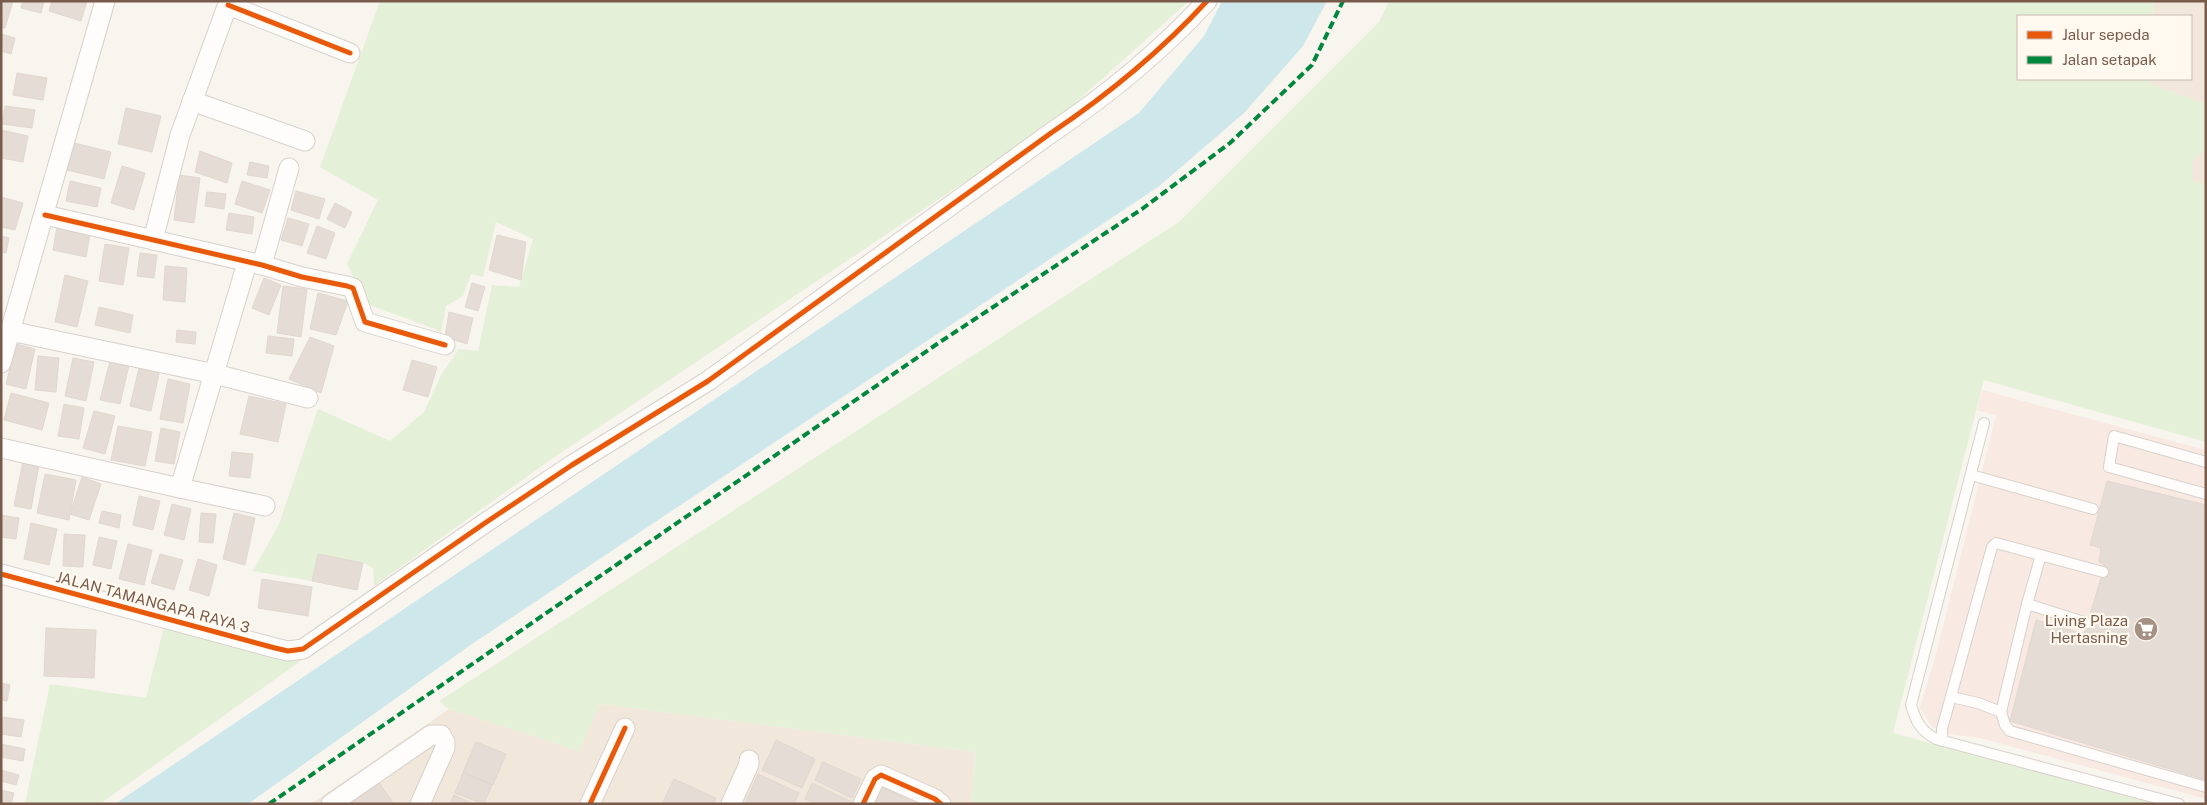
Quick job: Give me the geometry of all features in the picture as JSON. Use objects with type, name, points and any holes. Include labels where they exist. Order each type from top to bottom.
[{"type":"street","points":[[1,363],[105,1]]},
{"type":"street","name":"JALAN TAMANGAPA RAYA 3","points":[[1,574],[276,648],[298,650],[310,645],[477,528],[572,465],[708,381],[1051,133],[1099,101],[1159,51],[1207,1]]},
{"type":"street","points":[[153,240],[180,135],[228,3],[350,53]]},
{"type":"street","points":[[192,101],[305,141]]},
{"type":"street","points":[[180,488],[215,374],[289,168]]},
{"type":"street","points":[[45,215],[354,288],[365,322],[445,345]]},
{"type":"street","points":[[10,331],[215,374],[308,398]]},
{"type":"street","points":[[1,448],[265,506]]},
{"type":"street","points":[[590,804],[625,728]]},
{"type":"street","points":[[331,804],[431,735],[441,735],[445,742],[445,748],[420,804]]},
{"type":"street","points":[[731,804],[750,764],[749,760]]},
{"type":"street","points":[[864,804],[875,779],[882,776],[936,799],[941,804]]},
{"type":"lane","points":[[1984,423],[1911,706],[1916,721],[1924,733],[1942,741],[2179,804]]},
{"type":"lane","points":[[2206,462],[2114,436],[2109,467],[2206,494]]},
{"type":"lane","points":[[1971,475],[2093,508]]},
{"type":"lane","points":[[1942,741],[1942,728],[1992,548],[1996,543],[2103,572]]},
{"type":"lane","points":[[2041,555],[2001,712],[2010,731],[2206,787]]},
{"type":"lane","points":[[2027,604],[2087,623]]},
{"type":"lane","points":[[1951,698],[1978,703],[2001,712]]},
{"type":"shaded area","points":[[2154,1],[2206,1],[2206,104],[2150,84],[2150,80],[2192,80],[2192,15],[2153,15]]},
{"type":"shaded area","points":[[2206,150],[2206,184],[2192,182],[2192,161]]},
{"type":"shaded area","name":"Living Plaza Hertasning","points":[[1982,390],[2206,450],[2206,799],[1980,738],[1948,734],[1932,727],[1920,708],[1935,658],[1996,416],[1977,410]]},
{"type":"shaded area","points":[[600,704],[975,752],[971,804],[311,804],[449,709],[579,751]]},
{"type":"green space","points":[[380,1],[1189,1],[1054,122],[553,458],[374,586],[373,568],[363,563],[318,554],[312,581],[253,571],[279,524],[318,409],[390,441],[424,412],[441,375],[459,349],[478,351],[492,285],[519,287],[533,239],[496,222],[483,277],[471,274],[463,296],[446,306],[441,333],[435,329],[367,304],[347,264],[378,200],[320,167]]},
{"type":"green space","points":[[1389,1],[2154,1],[2153,15],[2017,15],[2017,80],[2150,80],[2150,84],[2206,104],[2206,150],[2192,161],[2192,181],[2206,184],[2206,442],[1984,380],[1893,733],[2155,804],[971,804],[975,752],[600,704],[579,751],[449,709],[439,701],[1179,222],[1379,22]]},
{"type":"green space","points":[[164,627],[302,660],[100,804],[25,804],[50,684],[146,698]]},
{"type":"water","points":[[1222,1],[1327,1],[1303,46],[1244,113],[1158,187],[469,646],[248,804],[115,804],[1139,113],[1204,36]]},
{"type":"building","points":[[1,1],[13,1],[5,28],[1,27]]},
{"type":"building","points":[[23,1],[44,1],[41,13],[21,8]]},
{"type":"building","points":[[52,1],[87,1],[81,21],[49,11]]},
{"type":"building","points":[[1,34],[15,38],[11,54],[1,51]]},
{"type":"building","points":[[17,73],[47,78],[43,100],[13,95]]},
{"type":"building","points":[[5,106],[35,110],[32,128],[2,124]]},
{"type":"building","points":[[126,108],[161,116],[152,152],[118,144]]},
{"type":"building","points":[[1,130],[28,136],[23,162],[1,158]]},
{"type":"building","points":[[74,143],[111,152],[104,179],[67,170]]},
{"type":"building","points":[[200,151],[232,163],[227,183],[195,172]]},
{"type":"building","points":[[250,162],[269,166],[267,178],[247,175]]},
{"type":"building","points":[[122,166],[145,173],[134,210],[111,203]]},
{"type":"building","points":[[179,175],[200,178],[194,223],[174,220]]},
{"type":"building","points":[[70,181],[101,188],[97,207],[66,201]]},
{"type":"building","points":[[242,181],[270,190],[262,213],[235,204]]},
{"type":"building","points":[[296,191],[325,199],[319,219],[291,210]]},
{"type":"building","points":[[207,192],[226,194],[224,209],[205,206]]},
{"type":"building","points":[[1,197],[23,203],[15,230],[1,227]]},
{"type":"building","points":[[335,203],[352,212],[345,228],[327,219]]},
{"type":"building","points":[[229,213],[254,217],[252,234],[226,230]]},
{"type":"building","points":[[288,218],[309,224],[302,246],[281,240]]},
{"type":"building","points":[[317,226],[335,233],[326,259],[307,253]]},
{"type":"building","points":[[57,227],[90,234],[86,257],[53,250]]},
{"type":"building","points":[[497,235],[526,242],[521,280],[489,270]]},
{"type":"building","points":[[1,236],[9,238],[6,253],[1,252]]},
{"type":"building","points":[[105,244],[129,248],[123,285],[99,281]]},
{"type":"building","points":[[140,253],[157,255],[154,278],[137,276]]},
{"type":"building","points":[[165,266],[187,268],[185,302],[163,300]]},
{"type":"building","points":[[65,275],[88,281],[77,327],[55,322]]},
{"type":"building","points":[[264,278],[281,285],[269,315],[252,308]]},
{"type":"building","points":[[472,283],[485,287],[478,311],[465,307]]},
{"type":"building","points":[[283,286],[307,289],[301,337],[277,333]]},
{"type":"building","points":[[318,293],[348,301],[336,335],[310,329]]},
{"type":"building","points":[[99,307],[133,315],[130,333],[95,325]]},
{"type":"building","points":[[449,312],[473,318],[467,344],[445,337]]},
{"type":"building","points":[[177,330],[196,332],[195,344],[176,342]]},
{"type":"building","points":[[268,336],[294,339],[292,356],[266,353]]},
{"type":"building","points":[[310,337],[334,346],[321,393],[289,379]]},
{"type":"building","points":[[16,344],[35,349],[26,389],[6,384]]},
{"type":"building","points":[[38,356],[59,358],[56,392],[35,390]]},
{"type":"building","points":[[73,358],[94,362],[86,401],[65,396]]},
{"type":"building","points":[[412,360],[437,367],[428,397],[403,390]]},
{"type":"building","points":[[110,361],[129,365],[120,404],[100,400]]},
{"type":"building","points":[[140,364],[160,369],[151,411],[130,406]]},
{"type":"building","points":[[168,379],[190,384],[183,423],[160,419]]},
{"type":"building","points":[[11,393],[49,403],[42,430],[4,420]]},
{"type":"building","points":[[249,396],[286,404],[278,442],[240,434]]},
{"type":"building","points":[[64,404],[84,408],[79,439],[58,436]]},
{"type":"building","points":[[94,411],[115,416],[105,454],[83,448]]},
{"type":"building","points":[[118,426],[152,432],[145,466],[111,460]]},
{"type":"building","points":[[161,428],[180,432],[174,464],[155,461]]},
{"type":"building","points":[[232,452],[253,454],[250,478],[229,476]]},
{"type":"building","points":[[24,456],[40,459],[31,509],[14,506]]},
{"type":"building","points":[[45,474],[76,480],[69,520],[37,513]]},
{"type":"building","points":[[82,477],[101,484],[89,520],[70,514]]},
{"type":"building","name":"Living Plaza Hertasning","points":[[2107,481],[2206,505],[2206,780],[2010,721],[2036,620],[2084,634],[2105,565],[2099,562],[2101,548],[2090,545]]},
{"type":"building","points":[[139,496],[160,501],[153,530],[133,525]]},
{"type":"building","points":[[172,504],[191,509],[184,540],[164,535]]},
{"type":"building","points":[[102,511],[121,515],[119,528],[99,523]]},
{"type":"building","points":[[201,513],[216,514],[213,543],[199,542]]},
{"type":"building","points":[[234,513],[255,518],[245,565],[223,559]]},
{"type":"building","points":[[1,515],[19,518],[16,539],[1,537]]},
{"type":"building","points":[[31,523],[57,529],[49,565],[24,559]]},
{"type":"building","points":[[64,534],[85,535],[83,567],[63,566]]},
{"type":"building","points":[[99,537],[117,541],[111,569],[93,565]]},
{"type":"building","points":[[128,544],[152,550],[144,585],[119,579]]},
{"type":"building","points":[[160,554],[183,560],[174,590],[151,583]]},
{"type":"building","points":[[318,554],[363,563],[357,590],[312,581]]},
{"type":"building","points":[[198,559],[217,565],[209,596],[189,590]]},
{"type":"building","points":[[262,579],[312,587],[308,616],[258,608]]},
{"type":"building","points":[[46,628],[96,630],[94,678],[44,676]]},
{"type":"building","points":[[1,683],[10,685],[7,701],[1,700]]},
{"type":"building","points":[[1,717],[24,720],[21,737],[1,734]]},
{"type":"building","points":[[776,740],[815,759],[802,788],[762,770]]},
{"type":"building","points":[[476,742],[506,754],[493,785],[463,772]]},
{"type":"building","points":[[1,744],[25,749],[23,761],[1,757]]},
{"type":"building","points":[[823,762],[861,779],[852,798],[815,780]]},
{"type":"building","points":[[1,770],[19,775],[16,785],[1,781]]},
{"type":"building","points":[[463,773],[492,785],[484,804],[455,793]]},
{"type":"building","points":[[758,774],[799,793],[794,804],[745,804]]},
{"type":"building","points":[[674,779],[716,798],[713,804],[662,804]]},
{"type":"building","points":[[379,783],[394,804],[350,804]]},
{"type":"building","points":[[812,783],[854,803],[816,804],[805,799]]},
{"type":"building","points":[[882,787],[917,804],[874,804]]},
{"type":"building","points":[[1,790],[14,793],[11,804],[1,804]]},
{"type":"building","points":[[454,795],[473,804],[450,804]]},
{"type":"marked path","points":[[269,804],[937,344],[1142,209],[1230,143],[1312,65],[1343,1]]},
{"type":"cycle path","points":[[1,574],[275,648],[288,651],[303,649],[572,465],[708,381],[1093,103],[1133,72],[1171,38],[1207,1]]},
{"type":"cycle path","points":[[228,5],[350,53]]},
{"type":"cycle path","points":[[45,215],[262,265],[302,277],[347,286],[353,288],[365,322],[445,345]]},
{"type":"cycle path","points":[[590,804],[625,728]]},
{"type":"cycle path","points":[[863,804],[875,779],[881,775],[935,799],[941,804]]},
{"type":"place","name":"Living Plaza Hertasning","points":[[2146,629]]}]
